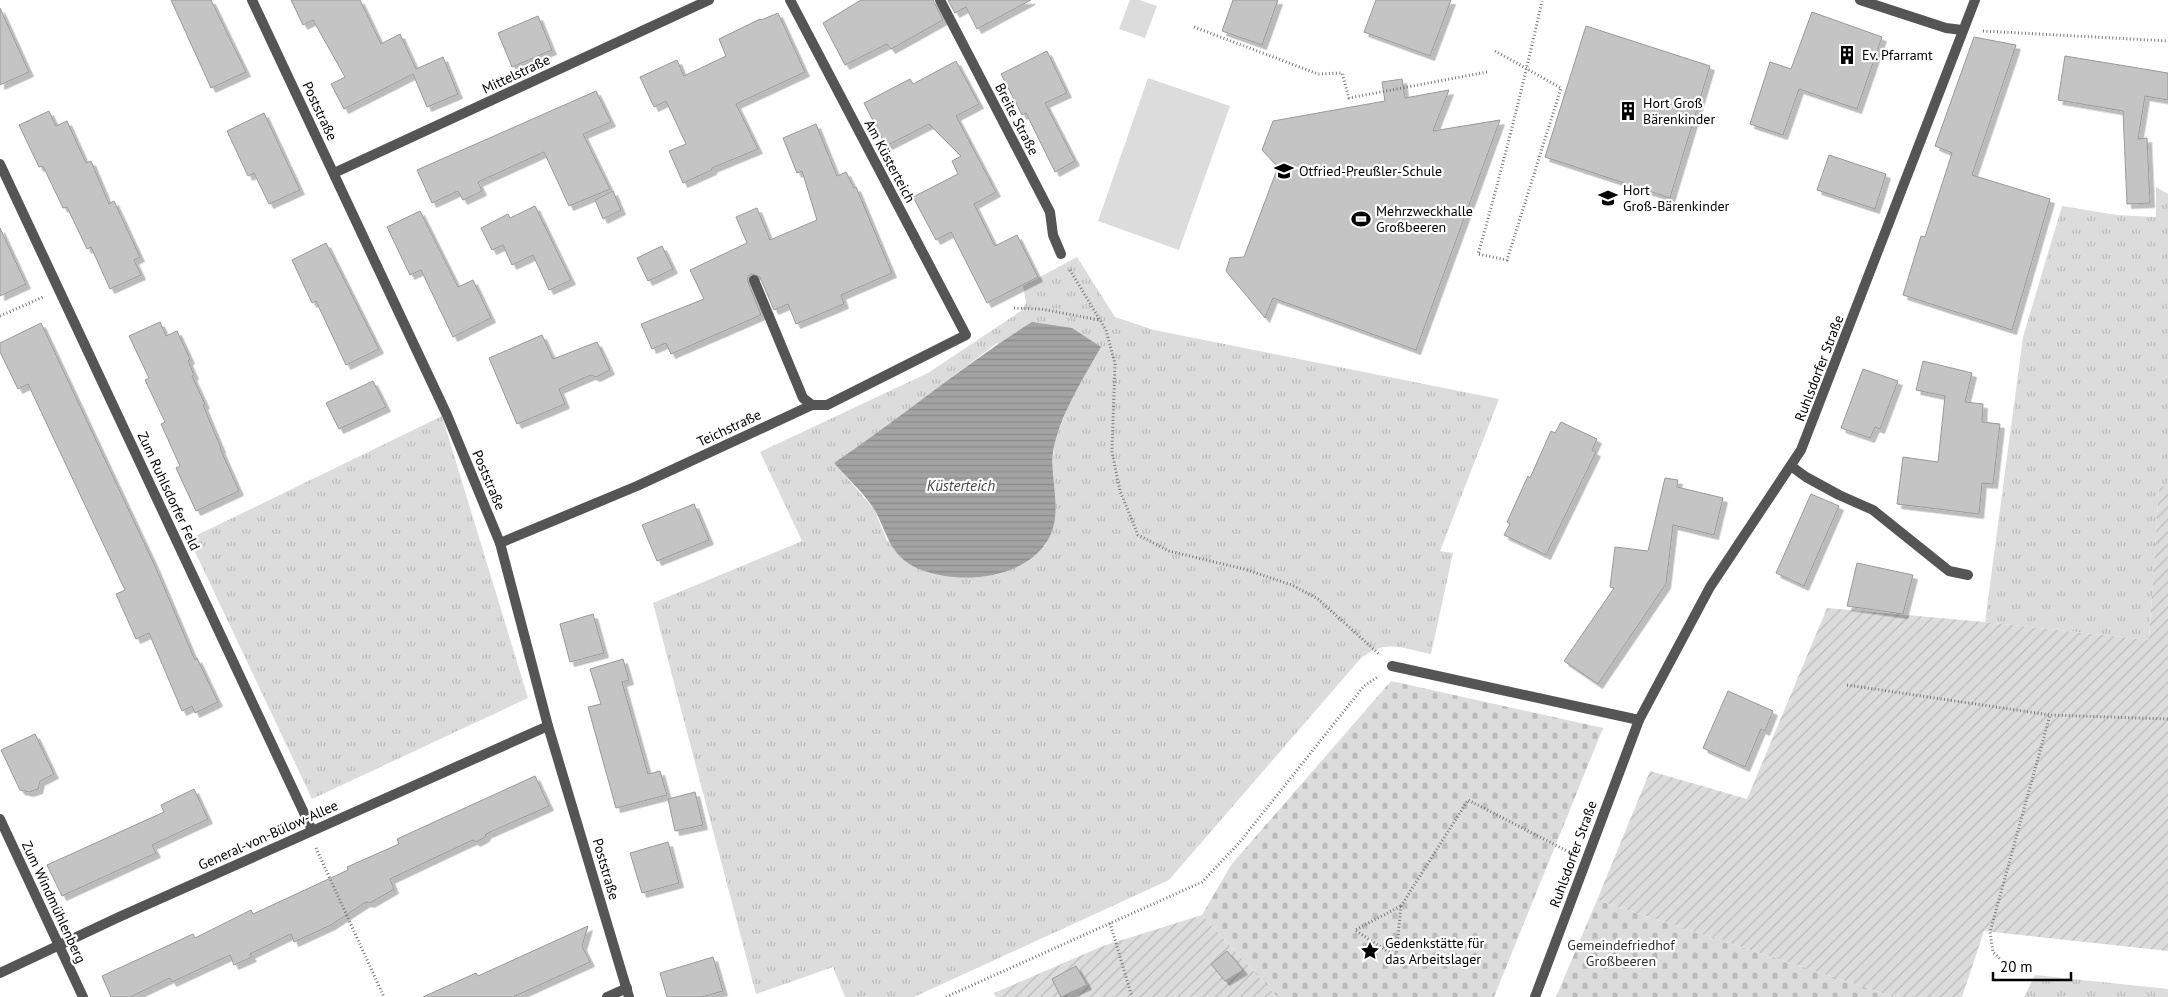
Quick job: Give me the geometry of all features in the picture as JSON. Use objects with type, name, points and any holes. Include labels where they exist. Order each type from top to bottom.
[{"type":"street","name":"Poststraße","points":[[252,0],[446,415],[500,543],[548,726],[628,993]]},
{"type":"street","name":"Mittelstraße","points":[[334,173],[708,0]]},
{"type":"street","name":"Am Küsterteich","points":[[790,0],[966,335]]},
{"type":"street","name":"Breite Straße","points":[[940,0],[1050,212],[1052,235],[1061,254]]},
{"type":"street","points":[[1860,0],[1946,28],[1962,30]]},
{"type":"street","name":"Ruhlsdorfer Straße","points":[[1535,997],[1638,720],[1710,588],[1801,450],[1975,0]]},
{"type":"street","name":"Zum Ruhlsdorfer Feld","points":[[0,164],[312,830]]},
{"type":"street","points":[[754,280],[803,398],[812,405]]},
{"type":"street","name":"Teichstraße","points":[[500,543],[637,486],[812,405],[827,405],[966,335]]},
{"type":"street","points":[[1791,466],[1806,477],[1874,510],[1949,571],[1968,575]]},
{"type":"street","points":[[1392,666],[1638,720]]},
{"type":"street","name":"General-von-Bülow-Allee","points":[[0,973],[58,944],[548,726]]},
{"type":"street","name":"Zum Windmühlenberg","points":[[0,819],[83,997]]},
{"type":"street","points":[[607,997],[628,993]]},
{"type":"path","points":[[1495,51],[1526,69],[1561,88],[1507,260],[1478,254],[1500,177],[1526,69],[1542,1]]},
{"type":"path","points":[[1194,27],[1318,74],[1342,73],[1349,98],[1487,72]]},
{"type":"path","points":[[1962,30],[2168,41]]},
{"type":"path","points":[[946,997],[1202,882],[1239,843],[1364,686],[1392,666],[1318,599],[1292,585],[1244,568],[1169,551],[1138,536],[1120,491],[1112,452],[1115,364],[1106,330],[1061,254]]},
{"type":"path","points":[[0,316],[60,289]]},
{"type":"path","points":[[1014,308],[1041,309],[1099,320]]},
{"type":"path","points":[[1847,684],[2050,715],[2168,719]]},
{"type":"path","points":[[2002,961],[1993,952],[1990,932],[2050,715]]},
{"type":"path","points":[[1402,906],[1355,930],[1396,957],[1402,906],[1468,800],[1585,860]]},
{"type":"path","points":[[312,830],[318,855],[384,997]]},
{"type":"path","points":[[1110,924],[1132,997]]},
{"type":"green space","points":[[1130,0],[1139,0],[1157,6],[1145,38],[1119,29]]},
{"type":"green space","points":[[1148,78],[1230,106],[1179,250],[1098,221]]},
{"type":"green space","points":[[2156,187],[2168,194],[2168,487],[2159,487],[2149,640],[1985,622],[2023,337],[2062,206],[2117,215],[2156,217]]},
{"type":"green space","points":[[1077,257],[1115,317],[1154,330],[1499,399],[1440,551],[1453,553],[1431,654],[1403,648],[1387,647],[1370,652],[1361,658],[1169,880],[914,997],[845,997],[833,967],[756,994],[653,603],[802,541],[760,452],[928,373],[1021,311],[1026,303],[1023,286]],"holes":[[[997,343],[1069,404],[1054,443],[1052,479],[1055,518],[1045,546],[887,541],[874,509],[834,463],[877,434]]]},
{"type":"green space","points":[[442,416],[528,698],[312,799],[189,539]]},
{"type":"green space","points":[[2159,486],[2168,487],[2168,951],[1984,931],[1962,997],[1895,997],[1597,900],[1650,771],[1747,799],[1827,608],[1985,622],[2149,640]]},
{"type":"green space","points":[[1391,681],[1603,728],[1494,997],[1277,997],[1202,915],[1231,865]]},
{"type":"green space","name":"Gemeindefriedhof Großbeeren","points":[[1597,900],[1895,997],[1556,997]]},
{"type":"green space","points":[[1202,915],[1277,997],[996,997],[994,993],[1103,946]]},
{"type":"green space","points":[[2035,975],[2168,989],[2168,997],[2024,997]]},
{"type":"water","name":"Küsterteich","points":[[1032,322],[1072,328],[1101,347],[1069,405],[1055,442],[1052,461],[1056,509],[1049,539],[1036,555],[1018,566],[997,574],[951,577],[930,573],[911,565],[892,546],[870,503],[834,463],[981,356]]},
{"type":"building","points":[[171,0],[211,0],[246,72],[211,88]]},
{"type":"building","points":[[291,0],[360,0],[381,44],[400,34],[416,69],[443,57],[458,94],[427,107],[413,74],[344,109],[331,84],[345,77],[313,20],[303,25]]},
{"type":"building","points":[[861,0],[933,0],[943,20],[891,49],[887,44],[845,65],[823,23]]},
{"type":"building","points":[[948,0],[1031,0],[977,29],[966,7],[955,13]]},
{"type":"building","points":[[1233,0],[1278,0],[1262,45],[1222,31]]},
{"type":"building","points":[[1376,0],[1451,0],[1430,56],[1364,32]]},
{"type":"building","points":[[0,8],[29,72],[0,85]]},
{"type":"building","points":[[1812,12],[1882,37],[1857,109],[1799,89],[1783,135],[1750,124],[1770,62],[1791,69]]},
{"type":"building","points":[[778,13],[805,72],[736,104],[758,149],[712,168],[712,170],[683,183],[669,151],[686,144],[666,101],[654,107],[640,77],[677,60],[684,76],[726,56],[719,39],[760,19]]},
{"type":"building","points":[[538,16],[552,50],[512,67],[498,33]]},
{"type":"building","name":"Hort Groß Bärenkinder","points":[[1586,26],[1710,66],[1670,198],[1545,157]]},
{"type":"building","points":[[1974,37],[2016,45],[1972,175],[2050,199],[2012,330],[1903,295],[1921,236],[1925,237],[1952,153],[1935,146]]},
{"type":"building","points":[[1047,51],[1067,93],[1045,103],[1075,161],[1055,172],[1026,113],[1022,115],[1001,74]]},
{"type":"building","points":[[2065,56],[2168,73],[2168,100],[2145,96],[2138,139],[2147,138],[2150,203],[2127,204],[2123,111],[2058,100]]},
{"type":"building","points":[[956,61],[979,104],[956,116],[996,192],[974,204],[995,246],[1017,235],[1038,277],[987,303],[951,232],[936,240],[913,197],[958,174],[952,161],[961,156],[929,124],[886,146],[864,103],[910,79],[913,84]]},
{"type":"building","name":"Mehrzweckhalle Großbeeren","points":[[1402,79],[1405,98],[1449,90],[1433,131],[1500,120],[1416,350],[1273,298],[1265,318],[1226,271],[1230,258],[1244,257],[1278,167],[1262,150],[1273,121],[1385,101],[1382,82]]},
{"type":"building","points":[[596,91],[611,122],[583,134],[610,189],[569,206],[544,152],[478,182],[482,191],[463,200],[458,191],[432,203],[417,170]]},
{"type":"building","points":[[49,111],[56,126],[67,121],[86,163],[91,161],[109,204],[114,201],[140,257],[134,260],[141,275],[110,289],[91,247],[87,249],[67,207],[63,208],[43,166],[39,167],[19,125]]},
{"type":"building","points":[[264,113],[300,190],[269,204],[254,173],[248,176],[227,131]]},
{"type":"building","points":[[816,124],[837,176],[846,172],[854,188],[856,187],[892,273],[841,295],[844,304],[796,324],[788,304],[774,310],[760,277],[752,274],[748,276],[748,282],[761,315],[671,354],[666,343],[652,349],[641,324],[704,299],[690,270],[747,243],[736,217],[757,208],[770,240],[817,220],[802,171],[797,173],[783,138]]},
{"type":"building","points":[[1829,155],[1886,174],[1875,209],[1817,190]]},
{"type":"building","points":[[613,191],[621,210],[603,219],[595,200]]},
{"type":"building","points":[[535,206],[571,280],[549,290],[533,255],[512,265],[503,245],[492,250],[481,228],[508,214],[510,218]]},
{"type":"building","points":[[420,211],[458,287],[473,280],[491,318],[453,337],[421,270],[410,275],[387,227]]},
{"type":"building","points":[[0,228],[26,284],[0,296]]},
{"type":"building","points":[[326,243],[379,349],[346,365],[316,301],[312,303],[292,260]]},
{"type":"building","points":[[662,246],[673,269],[648,281],[637,258]]},
{"type":"building","points":[[160,322],[166,336],[177,331],[190,359],[188,361],[194,375],[192,376],[205,404],[203,405],[239,491],[196,511],[176,468],[180,466],[161,424],[165,422],[145,380],[149,378],[129,336]]},
{"type":"building","points":[[41,323],[155,566],[195,660],[197,658],[218,702],[195,713],[192,706],[182,711],[149,633],[136,639],[116,594],[125,590],[28,384],[18,389],[0,352],[0,343]]},
{"type":"building","points":[[542,335],[553,359],[597,342],[610,370],[596,377],[591,375],[559,389],[565,404],[517,424],[489,358]]},
{"type":"building","points":[[1923,361],[1972,373],[1965,402],[1983,404],[1982,422],[2000,424],[1993,484],[1982,483],[1979,514],[1897,504],[1903,457],[1938,462],[1945,396],[1916,390]]},
{"type":"building","points":[[1863,369],[1898,381],[1880,429],[1875,427],[1870,438],[1841,428]]},
{"type":"building","points":[[373,381],[386,407],[339,429],[326,403]]},
{"type":"building","points":[[1561,422],[1597,439],[1592,450],[1596,452],[1546,555],[1504,535],[1510,524],[1507,522],[1528,476],[1530,478],[1551,431],[1555,433]]},
{"type":"building","points":[[1665,478],[1678,480],[1677,487],[1723,498],[1714,535],[1673,525],[1666,584],[1598,684],[1564,661],[1614,588],[1610,587],[1615,547],[1648,551]]},
{"type":"building","points":[[1811,494],[1839,506],[1804,586],[1776,573]]},
{"type":"building","points":[[694,504],[709,540],[657,561],[642,525]]},
{"type":"building","points":[[1857,563],[1913,575],[1903,614],[1847,606]]},
{"type":"building","points":[[593,614],[604,653],[570,662],[560,624]]},
{"type":"building","points":[[623,659],[629,680],[622,682],[648,774],[660,771],[667,795],[616,808],[588,707],[601,704],[590,669]]},
{"type":"building","points":[[1728,691],[1773,711],[1765,731],[1761,729],[1745,767],[1703,748]]},
{"type":"building","points":[[35,734],[54,774],[40,781],[38,789],[29,792],[20,790],[1,750]]},
{"type":"building","points":[[535,776],[549,806],[486,834],[485,837],[476,842],[473,840],[390,879],[394,889],[370,903],[366,902],[331,925],[294,942],[291,934],[250,954],[252,957],[234,965],[230,955],[172,982],[170,978],[130,997],[111,997],[102,976],[193,934],[195,938],[251,910],[253,914],[348,870],[347,867],[399,844],[397,839]]},
{"type":"building","points":[[194,789],[208,819],[152,845],[156,853],[62,896],[47,865],[164,812],[161,805]]},
{"type":"building","points":[[695,792],[703,825],[675,831],[668,799]]},
{"type":"building","points":[[668,842],[679,883],[642,893],[630,853]]},
{"type":"building","points":[[588,926],[582,946],[590,962],[513,997],[423,997],[476,973],[478,976]]},
{"type":"building","points":[[1227,951],[1243,970],[1225,981],[1211,964]]},
{"type":"building","points":[[713,957],[723,991],[702,997],[667,997],[660,973]]},
{"type":"building","points":[[1076,966],[1087,985],[1061,997],[1052,979]]},
{"type":"place","name":"Ev. Pfarramt","points":[[1847,55]]},
{"type":"place","name":"Hort Groß Bärenkinder","points":[[1628,111]]},
{"type":"place","name":"Otfried-Preußler-Schule","points":[[1284,171]]},
{"type":"place","name":"Hort Groß-Bärenkinder","points":[[1608,198]]},
{"type":"place","name":"Mehrzweckhalle Großbeeren","points":[[1361,219]]},
{"type":"place","name":"Gedenkstätte für das Arbeitslager","points":[[1370,951]]}]
